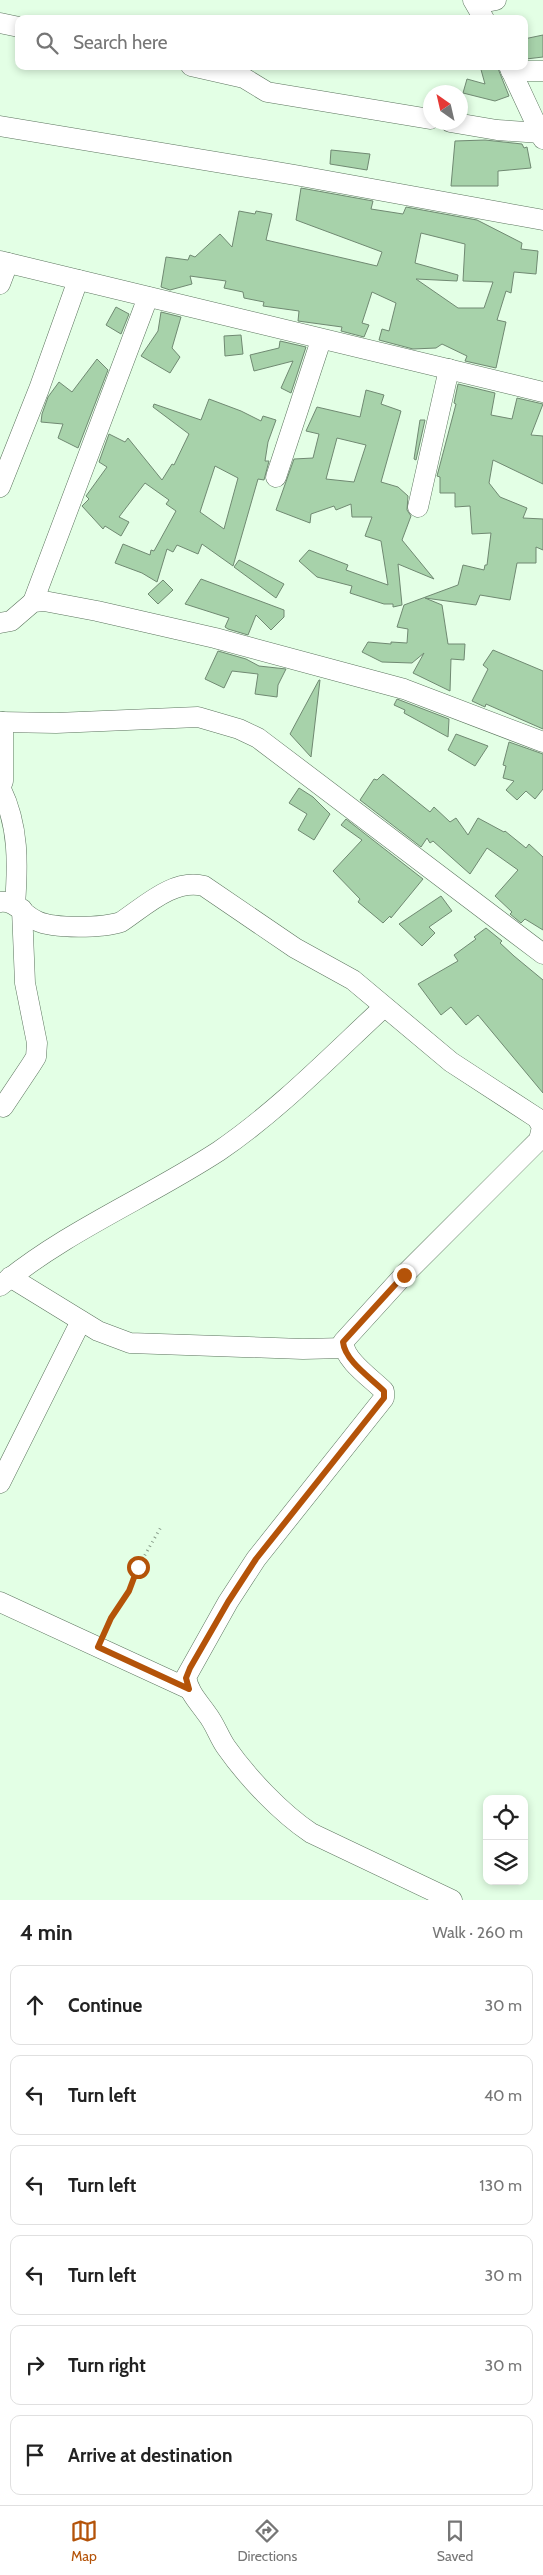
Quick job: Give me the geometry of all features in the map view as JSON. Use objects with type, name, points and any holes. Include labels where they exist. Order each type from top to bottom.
[{"type":"street","points":[[478,8],[496,0]]},
{"type":"street","points":[[0,23],[15,26]]},
{"type":"street","points":[[209,70],[244,78],[268,92],[423,118]]},
{"type":"street","points":[[510,70],[542,136]]},
{"type":"street","points":[[526,70],[543,71]]},
{"type":"street","points":[[468,125],[542,136]]},
{"type":"street","points":[[0,126],[295,175],[543,220]]},
{"type":"street","points":[[0,284],[4,262],[321,340],[543,392]]},
{"type":"street","points":[[0,487],[39,389],[78,280]]},
{"type":"street","points":[[0,623],[11,621],[34,602],[148,297]]},
{"type":"street","points":[[276,477],[321,340]]},
{"type":"street","points":[[418,507],[449,369]]},
{"type":"street","points":[[34,602],[44,601],[88,609],[206,636],[395,687],[543,742]]},
{"type":"street","points":[[3,1107],[36,1057],[37,1043],[12,905],[17,878],[16,838],[13,817],[0,789],[3,781],[2,722],[56,723],[198,717],[239,729],[258,738],[543,954]]},
{"type":"street","points":[[12,905],[38,922],[53,926],[111,926],[121,922],[176,888],[187,884],[204,886],[295,948],[353,980],[451,1062],[537,1118],[542,1127],[542,1136],[511,1170],[404,1275],[343,1342],[344,1348],[384,1391],[384,1398],[256,1559],[228,1602],[186,1678],[189,1689],[208,1714],[228,1750],[297,1824],[311,1833],[452,1900]]},
{"type":"street","points":[[344,1348],[303,1349],[130,1343],[115,1338],[5,1282],[62,1243],[217,1152],[247,1131],[384,1007]]},
{"type":"street","points":[[0,1483],[81,1321]]},
{"type":"street","points":[[0,1602],[189,1689]]},
{"type":"path","points":[[98,1647],[111,1618],[129,1591],[138,1567],[161,1527]]},
{"type":"building","points":[[543,35],[543,57],[528,59],[528,38]]},
{"type":"building","points":[[481,70],[499,70],[509,96],[495,101],[468,94],[468,85],[465,85],[467,79],[485,84]]},
{"type":"building","points":[[485,140],[522,144],[524,148],[527,147],[531,168],[498,171],[498,186],[451,186],[455,141]]},
{"type":"building","points":[[331,150],[370,154],[367,170],[330,164]]},
{"type":"building","points":[[301,188],[373,201],[371,209],[403,214],[406,207],[477,220],[522,243],[521,249],[538,251],[536,274],[514,272],[511,293],[506,291],[497,320],[506,322],[496,368],[465,361],[467,356],[442,344],[436,348],[413,349],[379,340],[382,329],[389,331],[396,303],[372,292],[362,323],[369,325],[364,337],[341,331],[342,327],[298,321],[299,311],[263,306],[264,302],[244,298],[243,292],[224,288],[226,281],[190,276],[192,284],[170,290],[161,287],[166,257],[188,260],[190,255],[195,257],[220,234],[232,247],[239,211],[255,214],[256,211],[272,214],[266,240],[377,266],[382,252],[296,220]],"holes":[[[421,233],[465,244],[463,281],[493,282],[484,308],[458,308],[416,279],[457,281],[458,275],[415,263]]]},
{"type":"building","points":[[116,307],[129,314],[121,334],[106,325]]},
{"type":"building","points":[[161,312],[181,317],[172,348],[180,357],[170,373],[141,356],[158,331]]},
{"type":"building","points":[[241,335],[243,354],[225,356],[224,336]]},
{"type":"building","points":[[280,341],[306,347],[291,393],[281,388],[293,361],[254,371],[250,355],[279,348]]},
{"type":"building","points":[[97,359],[108,370],[78,448],[58,438],[63,424],[41,422],[42,414],[48,397],[59,382],[72,392]]},
{"type":"building","points":[[458,384],[495,393],[491,415],[512,419],[517,398],[543,404],[531,435],[543,436],[543,484],[493,460],[489,483],[500,497],[527,508],[523,518],[543,519],[543,550],[536,547],[536,563],[517,563],[510,600],[480,595],[476,605],[425,598],[442,605],[448,644],[465,644],[464,660],[451,659],[450,691],[413,673],[424,653],[412,663],[382,662],[362,652],[368,642],[407,643],[408,629],[397,627],[404,605],[458,585],[463,565],[484,570],[485,565],[487,565],[491,533],[472,534],[470,506],[455,507],[455,493],[440,493],[440,477],[437,476],[456,404],[454,403]]},
{"type":"building","points":[[366,390],[384,395],[381,404],[401,411],[381,482],[398,487],[408,496],[407,510],[411,516],[402,540],[434,579],[398,564],[402,605],[393,607],[393,604],[384,604],[350,593],[352,586],[317,577],[299,561],[309,550],[348,565],[346,570],[388,585],[381,541],[365,536],[372,517],[352,517],[351,504],[336,510],[334,506],[311,514],[310,523],[276,510],[294,459],[313,458],[319,434],[306,431],[317,407],[360,417]],"holes":[[[337,438],[366,445],[354,482],[326,479]]]},
{"type":"building","points":[[209,399],[261,421],[263,416],[276,420],[268,442],[265,461],[269,461],[264,480],[258,479],[233,566],[202,544],[198,554],[177,545],[173,552],[167,549],[157,582],[142,573],[115,563],[123,544],[150,555],[151,550],[154,551],[176,511],[166,504],[169,500],[145,483],[119,517],[129,522],[121,536],[105,526],[103,529],[82,506],[89,499],[86,496],[107,467],[99,462],[109,434],[125,442],[128,438],[162,480],[172,464],[174,465],[189,434],[153,407],[154,404],[201,420]],"holes":[[[215,466],[238,478],[224,529],[200,512]]]},
{"type":"building","points":[[420,420],[425,420],[416,460],[414,459]]},
{"type":"building","points":[[239,560],[284,584],[276,598],[234,567]]},
{"type":"building","points":[[201,579],[284,610],[284,617],[271,630],[256,615],[248,635],[228,629],[225,627],[229,618],[185,604]]},
{"type":"building","points":[[163,580],[173,590],[158,604],[148,594]]},
{"type":"building","points":[[493,650],[543,671],[543,729],[486,704],[485,707],[472,701],[488,669],[483,665]]},
{"type":"building","points":[[218,651],[246,659],[259,666],[286,669],[278,685],[277,697],[255,694],[258,674],[232,671],[224,688],[205,679]]},
{"type":"building","points":[[320,680],[311,757],[290,734]]},
{"type":"building","points":[[397,699],[449,719],[448,737],[404,713],[405,710],[394,705]]},
{"type":"building","points":[[456,734],[488,746],[475,766],[448,750]]},
{"type":"building","points":[[509,742],[543,754],[543,789],[535,799],[526,791],[517,800],[506,790],[514,781],[503,778],[506,766],[503,765]]},
{"type":"building","points":[[383,774],[430,812],[434,807],[450,822],[456,818],[468,835],[478,818],[505,831],[526,848],[529,844],[543,857],[543,930],[525,919],[521,923],[510,914],[512,912],[495,896],[518,870],[487,848],[470,874],[433,841],[430,843],[427,838],[421,847],[360,800],[374,779],[377,780]]},
{"type":"building","points":[[299,788],[313,797],[330,814],[314,840],[298,830],[307,814],[289,803]]},
{"type":"building","points":[[346,819],[423,879],[391,918],[390,916],[383,923],[358,902],[360,899],[333,871],[362,840],[341,825]]},
{"type":"building","points":[[441,896],[452,911],[429,927],[435,933],[422,946],[399,924]]},
{"type":"building","points":[[486,928],[502,941],[500,943],[514,956],[543,980],[543,1093],[478,1015],[466,1025],[451,1007],[441,1015],[418,984],[458,961],[454,955],[476,939],[474,937]]},
{"type":"route","points":[[138,1567],[129,1591],[111,1618],[98,1647],[189,1689],[186,1678],[195,1657],[256,1559],[384,1398],[384,1391],[349,1356],[343,1342],[404,1275]]}]
